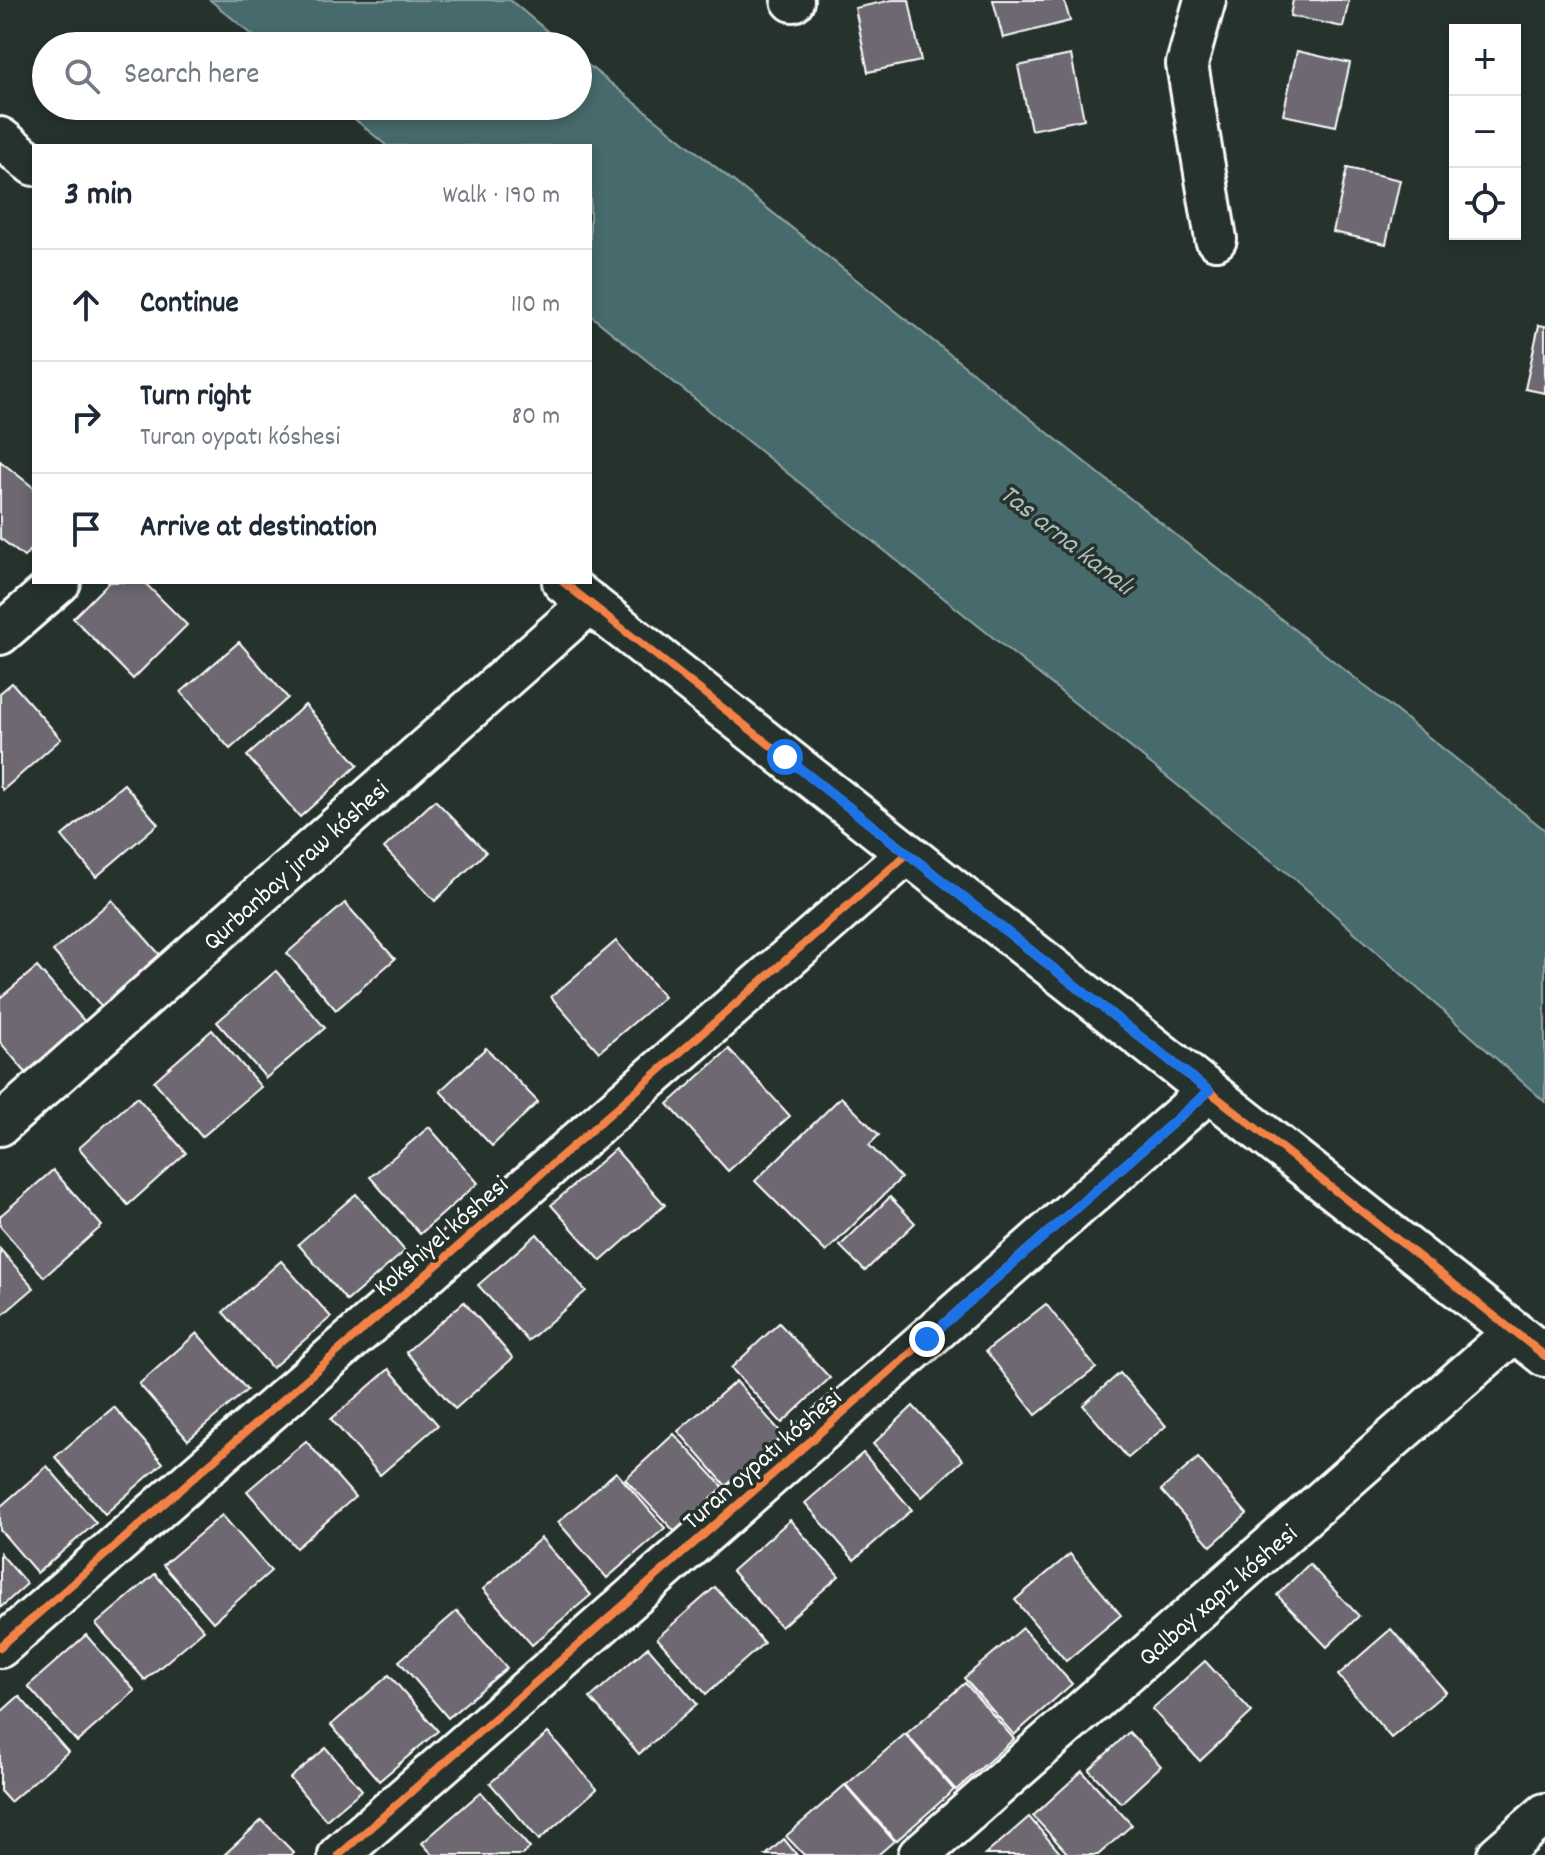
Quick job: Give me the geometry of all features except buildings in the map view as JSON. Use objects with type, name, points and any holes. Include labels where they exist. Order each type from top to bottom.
[{"type":"street","points":[[1205,0],[1187,64],[1216,239]]},
{"type":"street","points":[[0,138],[32,163]]},
{"type":"street","points":[[0,634],[58,584]]},
{"type":"street","points":[[577,592],[1545,1356]]},
{"type":"street","name":"Qurbanbay jıraw kóshesi","points":[[0,1125],[577,592]]},
{"type":"street","name":"Kokshiyel kóshesi","points":[[0,1647],[907,854]]},
{"type":"street","name":"Turan oypatı kóshesi","points":[[339,1855],[1209,1091]]},
{"type":"street","name":"Qalbay xapız kóshesi","points":[[919,1855],[1514,1332]]},
{"type":"street","points":[[1498,1855],[1545,1814]]},
{"type":"water","points":[[210,0],[510,0],[548,32],[249,32]]},
{"type":"water","name":"Tas arna kanalı","points":[[592,68],[1545,830],[1545,1102],[1296,880],[592,317],[592,144],[385,144],[356,120],[592,120]]},
{"type":"cycle path","points":[[566,584],[1545,1356]]},
{"type":"cycle path","points":[[0,1647],[907,854]]},
{"type":"cycle path","points":[[339,1855],[1209,1091]]},
{"type":"route","points":[[785,757],[1209,1091],[927,1339]]}]
